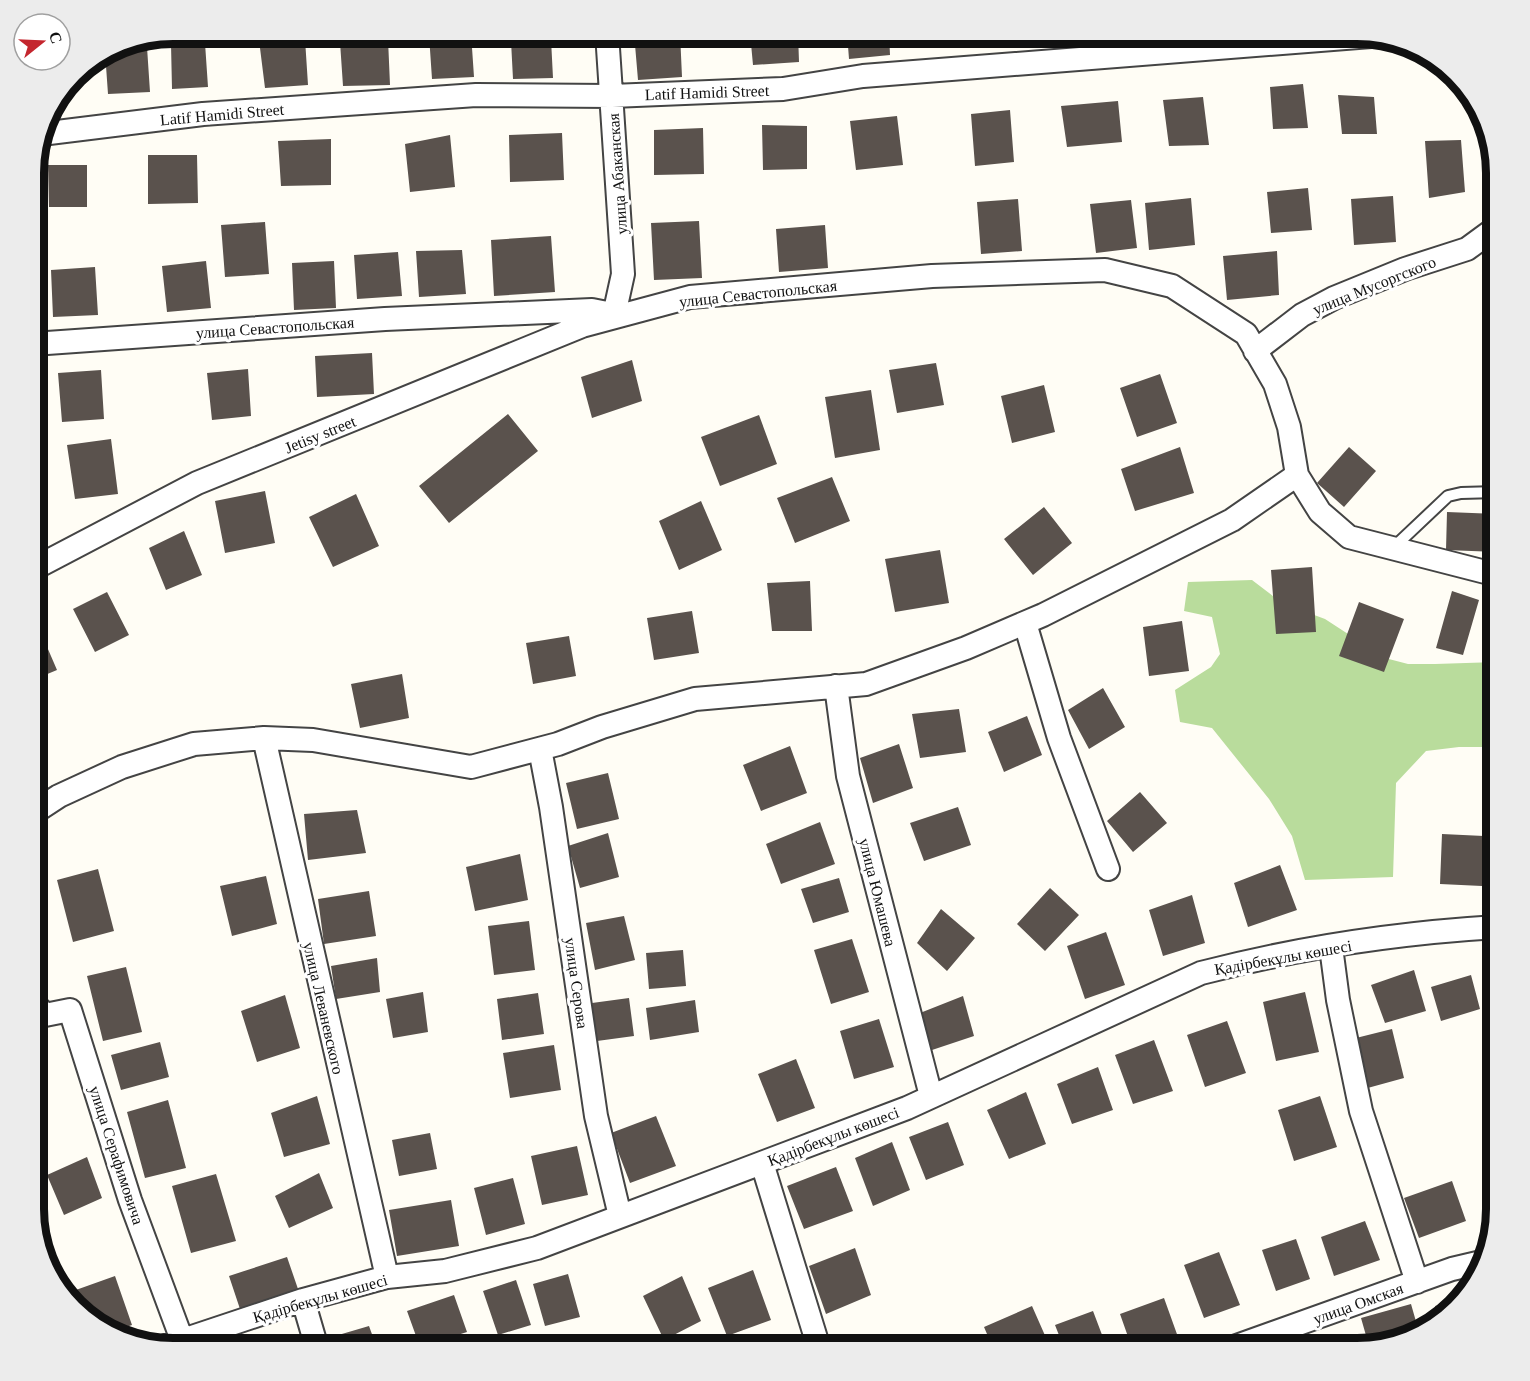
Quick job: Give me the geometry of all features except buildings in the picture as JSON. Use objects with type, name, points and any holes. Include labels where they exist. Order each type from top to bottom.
[{"type":"street","name":"улица Абаканская","points":[[608,43],[623,274],[614,315]]},
{"type":"street","name":"Latif Hamidi Street","points":[[50,133],[203,114],[476,95],[612,96],[783,89],[863,76],[1282,43]]},
{"type":"street","name":"улица Мусоргского","points":[[1256,351],[1302,315],[1334,298],[1405,269],[1467,249],[1486,235]]},
{"type":"street","name":"улица Севастопольская","points":[[44,343],[385,319],[592,310],[614,315],[690,297],[932,276],[1105,270],[1172,286],[1246,334],[1275,384],[1289,427],[1297,475]]},
{"type":"street","name":"Jetisy street","points":[[44,563],[197,483],[401,401],[527,346],[614,315]]},
{"type":"street","points":[[44,806],[59,796],[122,767],[195,744],[264,738],[313,740],[471,767],[540,749],[602,727],[695,699],[866,684],[966,648],[1025,623],[1232,520],[1297,475],[1320,512],[1349,537],[1486,572]]},
{"type":"street","points":[[1025,623],[1059,738],[1108,869]]},
{"type":"street","name":"улица Юмашева","points":[[836,686],[848,776],[931,1096]]},
{"type":"street","name":"улица Леваневского","points":[[264,738],[387,1277]]},
{"type":"street","name":"улица Серова","points":[[540,749],[551,807],[596,1116],[620,1216]]},
{"type":"street","name":"Қадірбекұлы көшесі","points":[[188,1338],[303,1300],[387,1277],[445,1271],[537,1248],[931,1096],[1201,973],[1250,960],[1331,947],[1486,928]]},
{"type":"street","points":[[1331,947],[1338,1000],[1361,1111],[1417,1282]]},
{"type":"street","name":"улица Серафимовича","points":[[44,1014],[70,1010],[171,1338]]},
{"type":"street","points":[[762,1163],[816,1338]]},
{"type":"street","name":"улица Омская","points":[[1259,1338],[1417,1282],[1473,1265]]},
{"type":"street","points":[[303,1300],[314,1338]]},
{"type":"lane","points":[[1393,548],[1448,496],[1486,492]]},
{"type":"green space","points":[[1252,580],[1282,603],[1325,619],[1385,658],[1408,664],[1486,662],[1486,747],[1426,751],[1396,783],[1393,877],[1305,880],[1292,836],[1269,799],[1212,728],[1180,722],[1175,690],[1211,667],[1220,654],[1212,617],[1184,611],[1188,582]]}]
